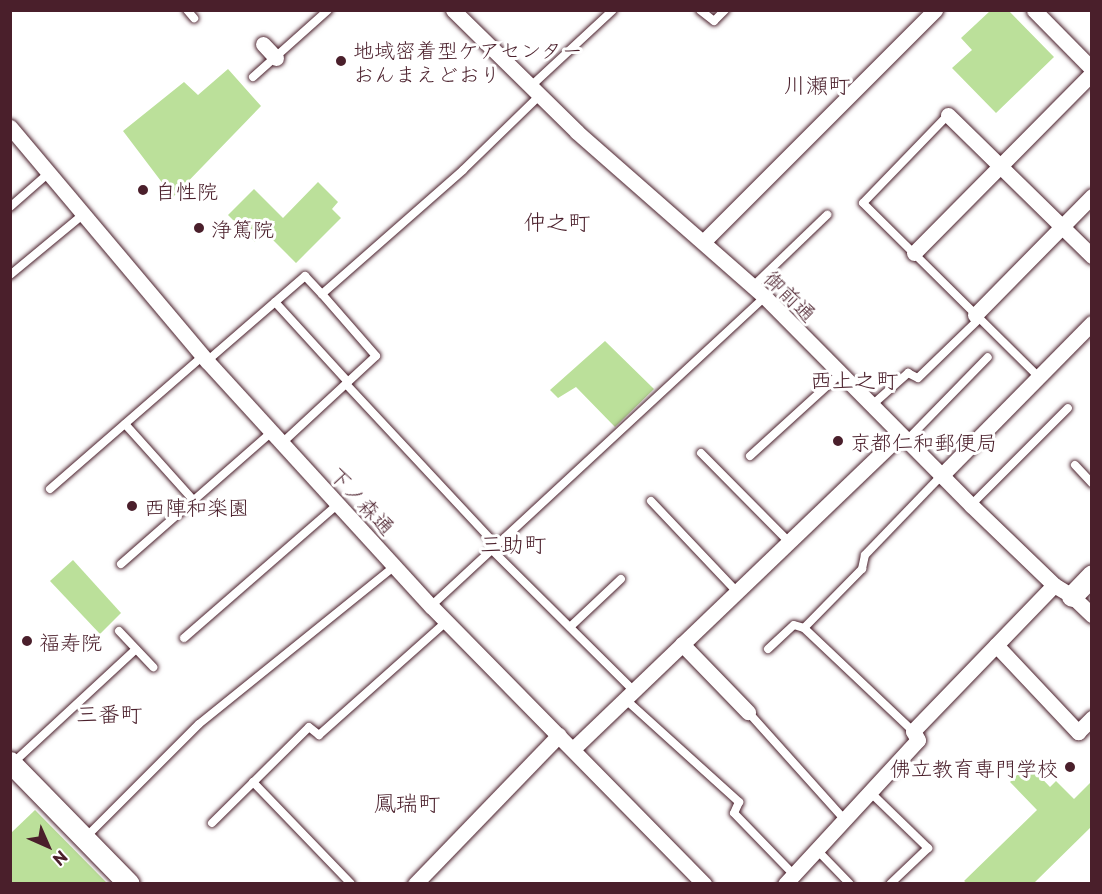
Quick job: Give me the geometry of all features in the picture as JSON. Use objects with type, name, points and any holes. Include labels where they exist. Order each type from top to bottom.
[{"type":"street","name":"御前通","points":[[453,10],[534,92],[765,297],[839,375],[941,476],[1054,585],[1072,596],[1092,615]]},
{"type":"street","points":[[704,241],[935,10]]},
{"type":"street","points":[[914,253],[1092,71],[1034,10]]},
{"type":"street","points":[[263,44],[276,58]]},
{"type":"street","points":[[948,115],[1092,256]]},
{"type":"street","name":"下ノ森通","points":[[10,127],[85,213],[205,358],[431,606],[704,884]]},
{"type":"street","points":[[977,317],[1092,196]]},
{"type":"street","points":[[941,476],[1092,323]]},
{"type":"street","points":[[573,749],[789,542],[903,438]]},
{"type":"street","points":[[1072,596],[1092,575]]},
{"type":"street","points":[[790,879],[918,740],[913,730],[1054,585]]},
{"type":"street","points":[[682,644],[748,712]]},
{"type":"street","points":[[996,645],[1078,732],[1092,718]]},
{"type":"street","points":[[415,884],[559,735]]},
{"type":"street","points":[[11,763],[129,884]]},
{"type":"lane","points":[[187,10],[194,18]]},
{"type":"lane","points":[[253,78],[328,10]]},
{"type":"lane","points":[[322,294],[463,170],[613,10]]},
{"type":"lane","points":[[700,10],[714,21],[725,10]]},
{"type":"lane","points":[[948,115],[862,203],[1040,377]]},
{"type":"lane","points":[[10,207],[50,172]]},
{"type":"lane","points":[[10,275],[85,213]]},
{"type":"lane","points":[[753,286],[827,215]]},
{"type":"lane","points":[[50,489],[125,424],[305,276],[376,356],[347,383],[194,501],[121,564]]},
{"type":"lane","points":[[431,606],[765,297]]},
{"type":"lane","points":[[275,302],[494,548],[570,627],[629,695],[740,802],[734,813],[790,879]]},
{"type":"lane","points":[[871,406],[908,373],[918,378],[977,317]]},
{"type":"lane","points":[[903,438],[988,357]]},
{"type":"lane","points":[[750,456],[839,375]]},
{"type":"lane","points":[[971,505],[1068,408]]},
{"type":"lane","points":[[125,424],[194,501]]},
{"type":"lane","points":[[702,453],[789,542]]},
{"type":"lane","points":[[1075,465],[1092,483]]},
{"type":"lane","points":[[804,628],[862,569],[865,555],[941,476]]},
{"type":"lane","points":[[651,501],[737,592]]},
{"type":"lane","points":[[184,638],[338,504]]},
{"type":"lane","points":[[84,838],[199,724],[395,566]]},
{"type":"lane","points":[[570,627],[621,579]]},
{"type":"lane","points":[[212,823],[309,727],[319,735],[446,622]]},
{"type":"lane","points":[[768,650],[794,625],[804,628],[913,730]]},
{"type":"lane","points":[[119,631],[153,667]]},
{"type":"lane","points":[[11,763],[136,649]]},
{"type":"lane","points":[[748,712],[845,820]]},
{"type":"lane","points":[[253,782],[351,884]]},
{"type":"lane","points":[[870,792],[928,848],[890,884]]},
{"type":"lane","points":[[817,850],[850,884]]},
{"type":"green space","points":[[990,11],[1009,11],[1054,57],[996,113],[952,68],[972,50],[961,38]]},
{"type":"green space","points":[[228,69],[261,106],[173,197],[123,131],[184,82],[198,95]]},
{"type":"green space","points":[[318,182],[338,202],[332,209],[341,218],[296,263],[266,233],[255,242],[228,215],[254,189],[283,218]]},
{"type":"green space","points":[[605,341],[654,389],[615,427],[576,387],[558,398],[550,390]]},
{"type":"green space","points":[[73,560],[121,613],[100,634],[50,581]]},
{"type":"green space","points":[[1028,764],[1050,787],[1056,781],[1074,799],[1091,782],[1091,827],[1034,883],[967,883],[964,881],[1037,810],[1010,782]]},
{"type":"green space","points":[[35,810],[107,883],[11,883],[11,833]]},
{"type":"place","name":"地域密着型ケアセンター おんまえどおり","points":[[341,61]]},
{"type":"place","name":"自性院","points":[[143,190]]},
{"type":"place","name":"浄篤院","points":[[199,228]]},
{"type":"place","name":"京都仁和郵便局","points":[[838,441]]},
{"type":"place","name":"西陣和楽園","points":[[132,506]]},
{"type":"place","name":"福寿院","points":[[27,641]]},
{"type":"place","name":"佛立教育専門学校","points":[[1070,767]]},
{"type":"district","name":"川瀬町","points":[[817,84]]},
{"type":"district","name":"仲之町","points":[[557,221]]},
{"type":"district","name":"西上之町","points":[[854,379]]},
{"type":"district","name":"三助町","points":[[513,543]]},
{"type":"district","name":"三番町","points":[[109,713]]},
{"type":"district","name":"鳳瑞町","points":[[407,802]]}]
